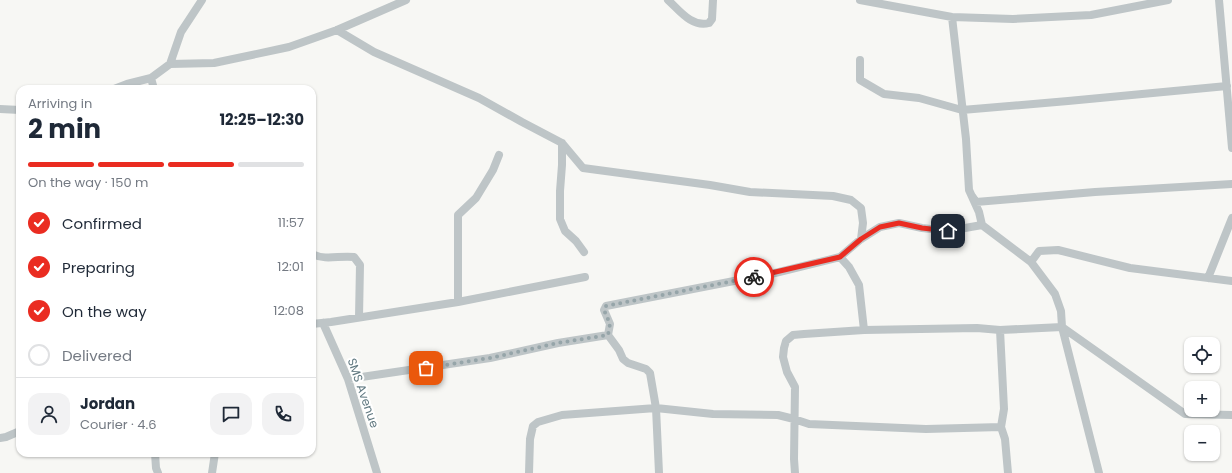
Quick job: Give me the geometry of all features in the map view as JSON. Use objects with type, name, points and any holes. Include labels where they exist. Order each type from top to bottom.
[{"type":"street","points":[[124,85],[151,78],[170,64],[181,32],[202,0]]},
{"type":"street","points":[[170,64],[214,63],[289,47],[337,30],[406,0]]},
{"type":"street","points":[[668,0],[694,22],[704,24],[709,23],[712,19],[713,0]]},
{"type":"street","points":[[860,0],[952,17],[1013,19],[1092,15],[1168,0]]},
{"type":"street","points":[[1220,0],[1232,148]]},
{"type":"street","points":[[952,17],[966,138],[969,190],[979,212],[982,225],[1031,262],[1055,294],[1061,311],[1062,327],[1099,473]]},
{"type":"street","points":[[337,30],[374,52],[479,98],[562,143],[583,168],[710,185],[750,192],[833,196],[851,200],[861,208],[863,223],[861,239]]},
{"type":"street","points":[[860,60],[860,80],[884,94],[919,98],[962,110],[1227,86]]},
{"type":"street","points":[[151,78],[153,85]]},
{"type":"street","points":[[0,109],[16,110]]},
{"type":"street","points":[[562,143],[560,219],[566,231],[584,252]]},
{"type":"street","points":[[458,302],[458,215],[476,198],[493,170],[499,155]]},
{"type":"street","points":[[969,190],[976,202],[1095,192],[1232,184]]},
{"type":"street","points":[[1208,278],[1232,218]]},
{"type":"street","points":[[659,473],[656,408],[650,372],[646,369],[628,363],[623,359],[608,335],[610,324],[604,310],[606,306],[767,274],[840,257],[861,239],[880,227],[899,223],[922,228],[948,231],[982,225]]},
{"type":"street","points":[[1031,262],[1039,251],[1058,250],[1130,268],[1232,281]]},
{"type":"street","points":[[316,256],[331,258],[346,256],[354,257],[360,265],[359,317]]},
{"type":"street","points":[[840,257],[849,267],[858,286],[864,330]]},
{"type":"street","points":[[316,323],[458,302],[584,277]]},
{"type":"street","name":"SMS Avenue","points":[[323,322],[348,379],[377,473]]},
{"type":"street","points":[[795,473],[795,388],[787,372],[783,357],[786,341],[793,336],[804,334],[864,330],[977,328],[1000,330],[1062,327],[1185,414],[1232,415]]},
{"type":"street","points":[[1000,330],[1004,409],[1001,427],[1005,439],[1008,473]]},
{"type":"street","points":[[348,379],[490,358],[558,343],[608,335]]},
{"type":"street","points":[[529,473],[530,439],[533,426],[538,422],[562,415],[656,408],[713,414],[778,415],[809,424],[926,429],[1001,427]]},
{"type":"street","points":[[0,438],[16,433]]},
{"type":"street","points":[[155,457],[158,473]]},
{"type":"street","points":[[212,473],[214,457]]},
{"type":"way so far","points":[[426,368],[490,358],[558,343],[608,335],[610,324],[604,310],[606,306],[754,277]]},
{"type":"route","points":[[754,277],[840,257],[861,239],[880,227],[899,223],[922,228],[948,231]]}]
